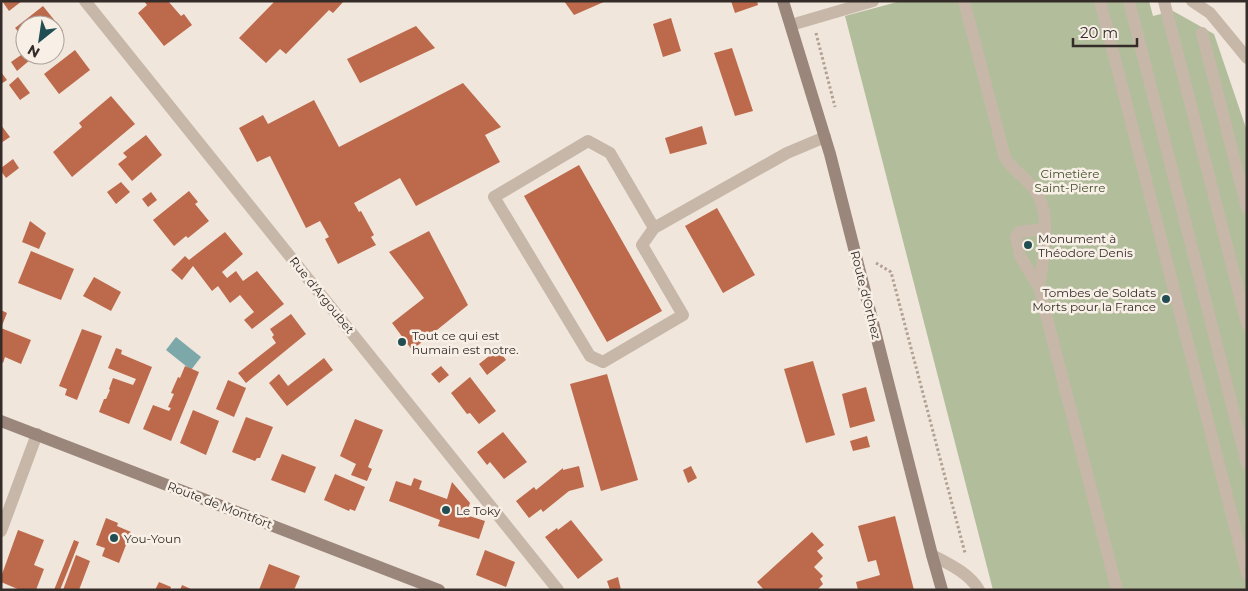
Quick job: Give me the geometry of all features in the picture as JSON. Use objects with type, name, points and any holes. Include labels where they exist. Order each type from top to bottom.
[{"type":"main road","name":"Route d'Orthez","points":[[783,1],[825,137],[942,590]]},
{"type":"main road","name":"Route de Montfort","points":[[1,421],[439,590]]},
{"type":"street","name":"Rue d'Argoubet","points":[[85,1],[558,590]]},
{"type":"street","points":[[791,25],[873,1]]},
{"type":"street","points":[[964,1],[1006,158],[1012,168],[1034,188],[1042,200],[1045,216],[1044,251],[1039,287]]},
{"type":"street","points":[[1100,1],[1247,574]]},
{"type":"street","points":[[1129,1],[1247,464]]},
{"type":"street","points":[[1164,1],[1247,324]]},
{"type":"street","points":[[1192,1],[1210,13],[1247,58]]},
{"type":"street","points":[[1202,33],[1246,200]]},
{"type":"street","points":[[654,228],[610,153],[588,140],[494,197],[590,356],[603,362],[684,315],[642,245],[654,228],[787,153],[825,137]]},
{"type":"street","points":[[1044,229],[1019,232],[1016,237],[1020,256],[1039,287],[1117,590]]},
{"type":"street","points":[[1020,256],[1044,251]]},
{"type":"street","points":[[1,531],[37,434]]},
{"type":"street","points":[[932,556],[954,568],[976,585]]},
{"type":"path","points":[[812,19],[837,113]]},
{"type":"path","points":[[875,263],[891,272],[976,585]]},
{"type":"green space","name":"Cimetière Saint-Pierre","points":[[901,1],[1149,1],[1153,16],[1173,11],[1214,34],[1247,131],[1247,590],[993,590],[845,16]]},
{"type":"water","points":[[176,337],[201,357],[191,370],[166,350]]},
{"type":"building","points":[[2,1],[22,1],[9,11]]},
{"type":"building","points":[[144,1],[168,1],[181,16],[184,14],[192,25],[164,46],[138,13],[147,5]]},
{"type":"building","points":[[275,1],[344,1],[333,13],[329,10],[286,54],[280,49],[266,63],[239,38]]},
{"type":"building","points":[[564,1],[606,1],[574,15]]},
{"type":"building","points":[[731,1],[757,1],[758,5],[735,13]]},
{"type":"building","points":[[43,6],[50,15],[32,15]]},
{"type":"building","points":[[671,18],[681,51],[663,57],[653,24]]},
{"type":"building","points":[[416,26],[435,48],[360,83],[347,59]]},
{"type":"building","points":[[732,48],[753,111],[735,116],[714,53]]},
{"type":"building","points":[[75,50],[90,70],[59,94],[44,74],[56,65],[65,65],[65,58]]},
{"type":"building","points":[[15,59],[15,65],[24,65],[17,71],[11,62]]},
{"type":"building","points":[[1,72],[7,80],[1,84]]},
{"type":"building","points":[[18,77],[30,93],[20,100],[9,85]]},
{"type":"building","points":[[463,83],[501,127],[485,135],[500,162],[416,206],[400,178],[354,203],[359,212],[361,211],[374,235],[371,237],[376,245],[338,264],[325,239],[329,237],[320,221],[306,228],[270,156],[257,162],[239,128],[263,115],[268,124],[314,100],[339,147]]},
{"type":"building","points":[[111,96],[135,124],[72,177],[53,152],[82,127],[79,123]]},
{"type":"building","points":[[1,125],[10,137],[1,143]]},
{"type":"building","points":[[702,126],[707,144],[670,154],[665,138]]},
{"type":"building","points":[[146,135],[162,155],[132,181],[118,164],[127,157],[123,153]]},
{"type":"building","points":[[13,159],[19,168],[6,178],[1,168]]},
{"type":"building","points":[[579,165],[662,311],[607,342],[524,196]]},
{"type":"building","points":[[121,182],[130,192],[116,204],[107,192]]},
{"type":"building","points":[[189,191],[198,202],[195,204],[209,221],[188,238],[186,236],[174,246],[153,220]]},
{"type":"building","points":[[151,192],[157,200],[148,207],[142,199]]},
{"type":"building","points":[[717,208],[755,275],[723,293],[685,226]]},
{"type":"building","points":[[30,221],[46,233],[39,249],[22,242]]},
{"type":"building","points":[[429,231],[468,305],[412,350],[392,323],[424,298],[389,252]]},
{"type":"building","points":[[225,232],[243,254],[222,272],[227,278],[236,271],[243,281],[257,271],[284,304],[252,329],[244,320],[254,312],[240,295],[230,303],[218,286],[212,291],[193,266],[182,280],[171,270],[185,256],[189,260]]},
{"type":"building","points":[[31,251],[74,269],[61,300],[18,283]]},
{"type":"building","points":[[94,277],[121,292],[111,311],[83,296]]},
{"type":"building","points":[[1,310],[7,313],[1,328]]},
{"type":"building","points":[[291,314],[306,334],[246,383],[238,373],[276,343],[270,329]]},
{"type":"building","points":[[1,328],[31,340],[21,364],[5,357],[3,363],[1,362]]},
{"type":"building","points":[[82,329],[102,336],[77,400],[65,395],[67,389],[59,386]]},
{"type":"building","points":[[116,348],[122,350],[121,354],[152,367],[129,424],[99,412],[110,390],[113,378],[133,385],[136,379],[108,368]]},
{"type":"building","points":[[498,349],[506,360],[487,375],[479,364]]},
{"type":"building","points":[[324,358],[333,370],[287,406],[269,383],[279,374],[288,386]]},
{"type":"building","points":[[813,361],[835,435],[806,443],[784,369]]},
{"type":"building","points":[[185,366],[199,372],[171,441],[143,429],[153,405],[169,411],[171,408],[168,407],[174,394],[171,393]]},
{"type":"building","points":[[441,366],[449,375],[439,383],[431,374]]},
{"type":"building","points":[[607,374],[638,480],[601,491],[570,384]]},
{"type":"building","points":[[470,377],[496,411],[479,424],[470,413],[467,414],[451,393]]},
{"type":"building","points":[[228,380],[246,388],[234,417],[216,409]]},
{"type":"building","points":[[866,387],[875,421],[850,428],[842,394]]},
{"type":"building","points":[[193,410],[219,421],[206,455],[180,443]]},
{"type":"building","points":[[246,417],[273,427],[260,458],[257,458],[255,461],[232,452]]},
{"type":"building","points":[[355,419],[383,430],[368,467],[372,469],[367,481],[351,475],[356,464],[340,456]]},
{"type":"building","points":[[503,432],[527,462],[504,479],[490,462],[487,465],[477,452]]},
{"type":"building","points":[[867,436],[870,447],[853,451],[850,441]]},
{"type":"building","points":[[282,454],[316,467],[305,493],[271,480]]},
{"type":"building","points":[[579,466],[584,487],[569,491],[543,512],[541,509],[529,518],[516,501],[534,487],[536,490],[563,468],[563,470]]},
{"type":"building","points":[[691,466],[697,478],[688,483],[683,470]]},
{"type":"building","points":[[335,474],[365,487],[355,511],[350,509],[349,511],[324,500]]},
{"type":"building","points":[[414,478],[422,481],[419,489],[447,499],[452,482],[470,503],[466,515],[485,521],[479,539],[438,526],[440,520],[389,501],[396,481],[411,486]]},
{"type":"building","points":[[895,516],[914,590],[858,590],[856,582],[880,575],[876,560],[868,562],[858,526]]},
{"type":"building","name":"You-Youn","points":[[106,518],[118,523],[117,526],[131,532],[119,563],[102,556],[105,548],[96,545]]},
{"type":"building","points":[[571,520],[603,560],[578,579],[545,537]]},
{"type":"building","points":[[18,530],[44,540],[34,565],[44,569],[36,590],[20,590],[1,582],[1,577]]},
{"type":"building","points":[[812,532],[824,545],[817,551],[823,558],[814,567],[823,576],[820,579],[823,584],[819,590],[764,590],[757,582]]},
{"type":"building","points":[[74,540],[79,542],[60,590],[54,590]]},
{"type":"building","points":[[485,550],[515,562],[506,587],[476,575]]},
{"type":"building","points":[[76,555],[90,561],[79,590],[63,590]]},
{"type":"building","points":[[269,564],[300,576],[294,590],[259,590]]},
{"type":"building","points":[[618,577],[621,590],[610,590],[607,581]]},
{"type":"building","points":[[159,582],[171,587],[170,590],[155,590]]},
{"type":"building","points":[[182,585],[193,590],[180,590]]},
{"type":"place","name":"Monument à Théodore Denis","points":[[1028,245]]},
{"type":"place","name":"Tombes de Soldats Morts pour la France","points":[[1166,299]]},
{"type":"place","name":"Tout ce qui est humain est notre.","points":[[402,342]]},
{"type":"place","name":"Le Toky","points":[[446,510]]},
{"type":"place","name":"You-Youn","points":[[114,538]]}]
